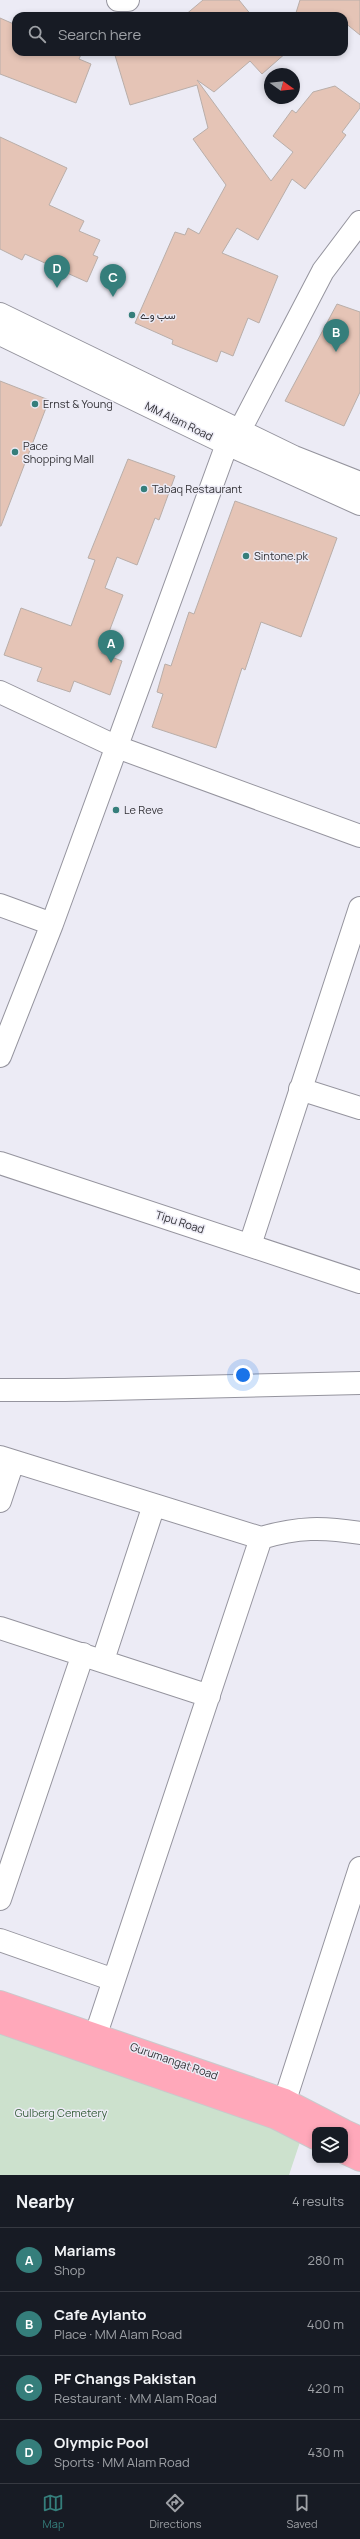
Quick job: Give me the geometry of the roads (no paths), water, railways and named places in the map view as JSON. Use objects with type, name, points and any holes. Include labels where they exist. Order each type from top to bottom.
[{"type":"main road","name":"Gurumangat Road","points":[[0,2002],[96,2034],[280,2109],[312,2136]]},
{"type":"main road","name":"Gurumangat Road","points":[[0,2022],[335,2127]]},
{"type":"main road","name":"Gurumangat Road","points":[[348,2132],[360,2138]]},
{"type":"main road","points":[[348,2154],[360,2160]]},
{"type":"street","points":[[118,0],[128,0]]},
{"type":"street","points":[[0,1056],[52,924],[233,437],[323,271],[360,222]]},
{"type":"street","name":"MM Alam Road","points":[[0,314],[360,504]]},
{"type":"street","name":"MM Alam Road","points":[[0,334],[233,437],[294,457],[360,483]]},
{"type":"street","points":[[0,692],[117,748],[360,836]]},
{"type":"street","points":[[0,905],[52,924]]},
{"type":"street","points":[[250,1245],[360,908]]},
{"type":"street","points":[[300,1089],[360,1108]]},
{"type":"street","name":"Tipu Road","points":[[0,1163],[360,1282]]},
{"type":"street","points":[[0,1390],[65,1390],[360,1383]]},
{"type":"street","points":[[0,1501],[6,1460],[261,1538],[290,1529],[329,1528],[360,1533]]},
{"type":"street","points":[[0,1899],[93,1657],[154,1505]]},
{"type":"street","points":[[96,2034],[261,1538]]},
{"type":"street","points":[[0,1628],[209,1696]]},
{"type":"street","points":[[280,2109],[360,1868]]},
{"type":"street","points":[[0,1940],[114,1980]]},
{"type":"place","name":"Olympic Pool","points":[[57,288]]},
{"type":"place","name":"PF Changs Pakistan","points":[[113,297]]},
{"type":"place","name":"سب وے","points":[[132,315]]},
{"type":"place","name":"Cafe Aylanto","points":[[336,352]]},
{"type":"place","name":"Ernst & Young","points":[[35,404]]},
{"type":"place","name":"Pace Shopping Mall","points":[[15,452]]},
{"type":"place","name":"Tabaq Restaurant","points":[[144,489]]},
{"type":"place","name":"Sintone.pk","points":[[246,556]]},
{"type":"place","name":"Mariams","points":[[111,663]]},
{"type":"place","name":"Le Reve","points":[[116,810]]},
{"type":"park label","name":"Gulberg Cemetery","points":[[61,2113]]}]
